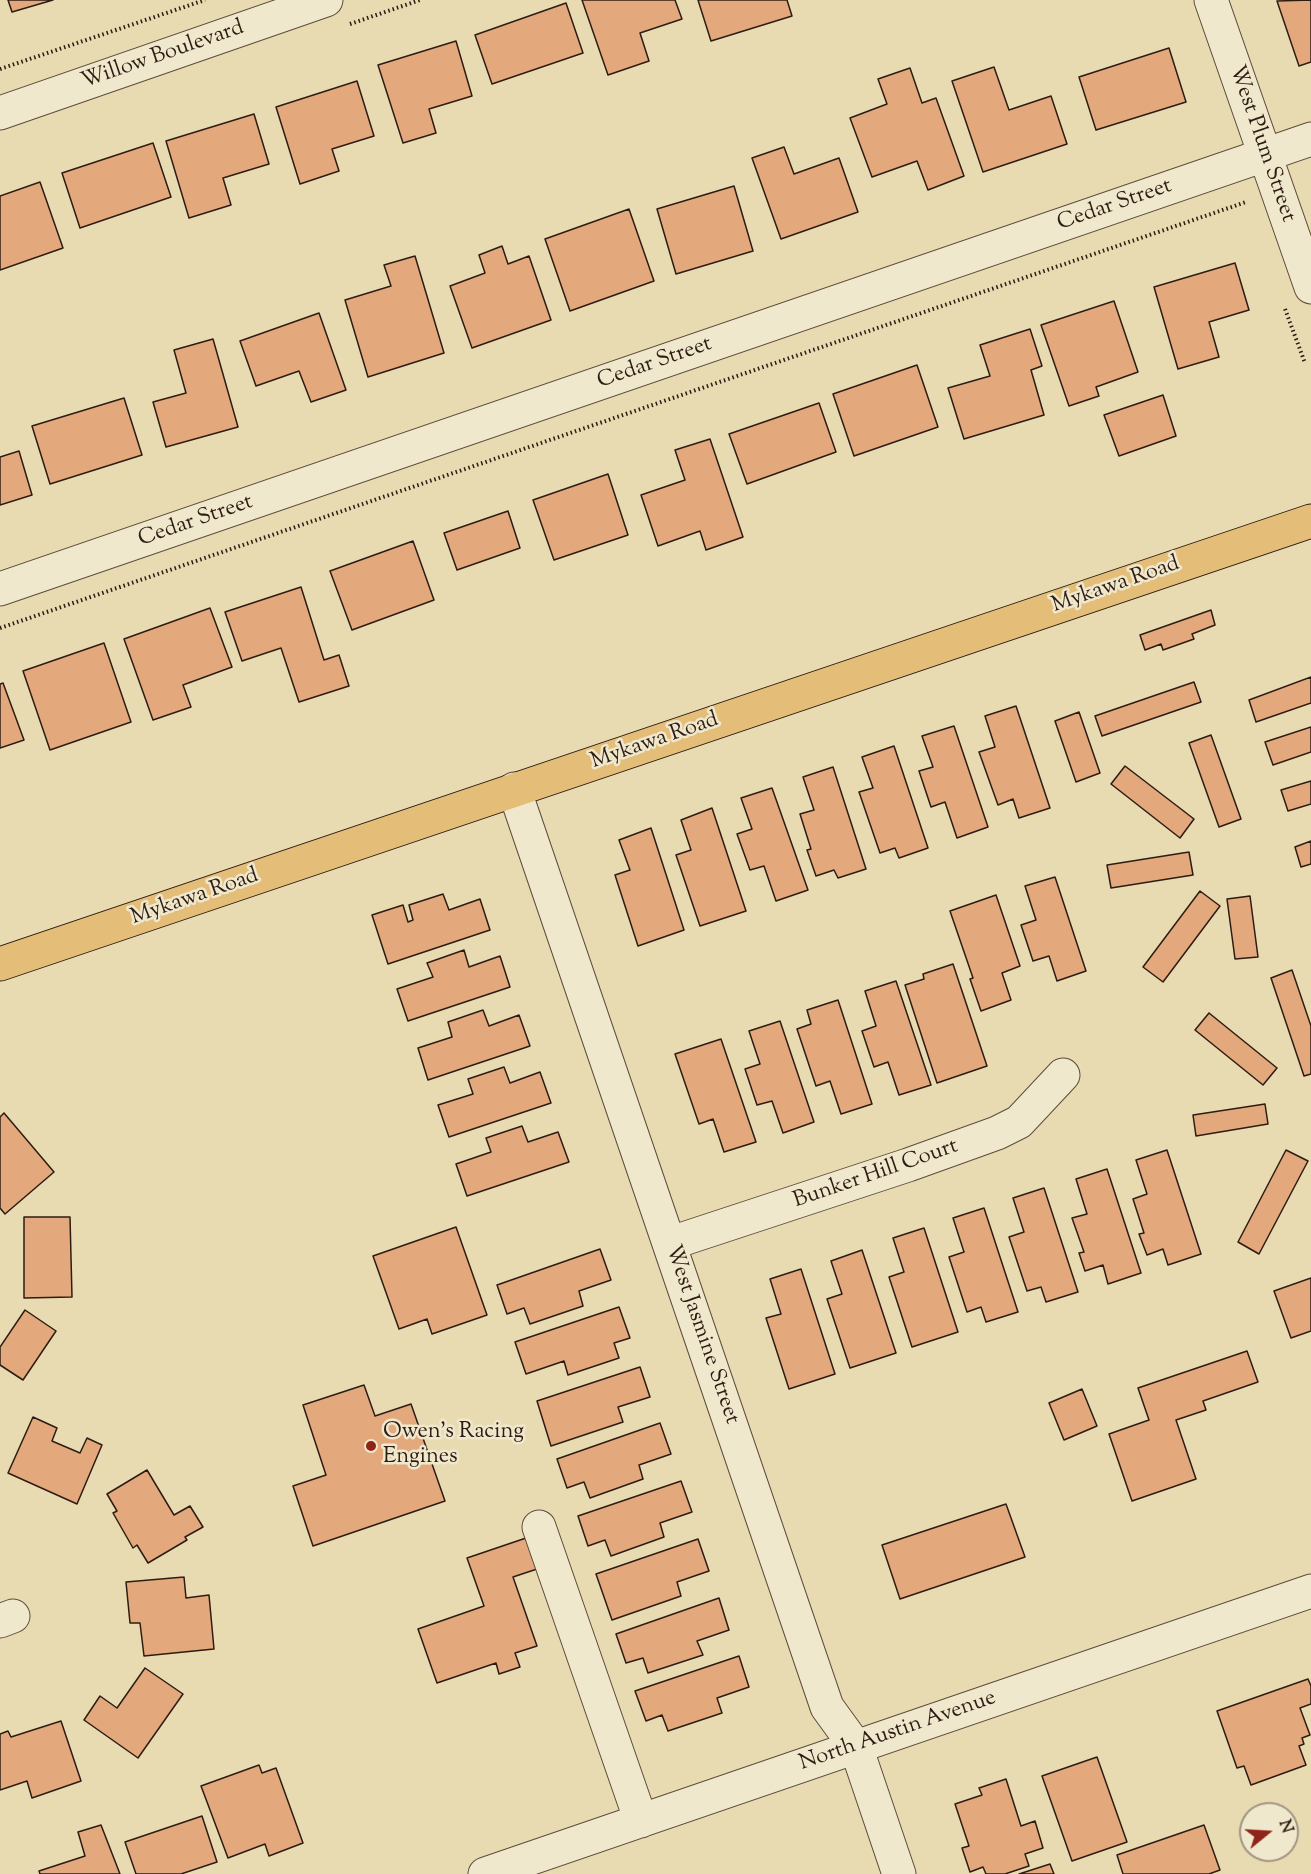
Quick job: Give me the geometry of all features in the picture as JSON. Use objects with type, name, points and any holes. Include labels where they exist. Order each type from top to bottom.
[{"type":"main road","name":"Mykawa Road","points":[[0,964],[1311,521]]},
{"type":"street","name":"Willow Boulevard","points":[[0,112],[326,0]]},
{"type":"street","name":"West Plum Street","points":[[1211,0],[1311,287]]},
{"type":"street","name":"Cedar Street","points":[[0,589],[1311,140]]},
{"type":"street","name":"West Jasmine Street","points":[[514,789],[827,1707],[856,1747],[899,1874]]},
{"type":"street","name":"Bunker Hill Court","points":[[671,1244],[997,1133],[1019,1122],[1062,1075]]},
{"type":"street","points":[[539,1527],[641,1821]]},
{"type":"street","name":"North Austin Avenue","points":[[485,1874],[1311,1591]]},
{"type":"path","points":[[0,69],[205,0]]},
{"type":"path","points":[[0,628],[1278,191]]},
{"type":"building","points":[[8,0],[53,0],[12,12]]},
{"type":"building","points":[[582,0],[675,0],[682,19],[640,33],[649,61],[608,75]]},
{"type":"building","points":[[698,0],[787,0],[792,16],[711,41]]},
{"type":"building","points":[[1311,0],[1311,62],[1299,66],[1277,1]]},
{"type":"building","points":[[566,3],[583,53],[492,84],[475,35]]},
{"type":"building","points":[[456,41],[472,96],[429,109],[436,133],[403,143],[378,65]]},
{"type":"building","points":[[1169,48],[1186,102],[1096,130],[1079,77]]},
{"type":"building","points":[[994,67],[1009,110],[1051,96],[1067,144],[983,172],[952,81]]},
{"type":"building","points":[[910,68],[922,103],[936,98],[964,176],[928,190],[917,161],[872,177],[850,118],[887,104],[878,79]]},
{"type":"building","points":[[357,81],[374,136],[332,149],[339,171],[300,184],[276,107]]},
{"type":"building","points":[[254,114],[269,164],[223,178],[231,205],[189,218],[166,141]]},
{"type":"building","points":[[153,143],[171,197],[80,228],[62,173]]},
{"type":"building","points":[[784,147],[794,174],[839,158],[858,212],[781,239],[752,158]]},
{"type":"building","points":[[40,182],[63,248],[0,270],[0,196]]},
{"type":"building","points":[[734,186],[753,251],[676,274],[657,209]]},
{"type":"building","points":[[629,209],[654,281],[570,311],[545,239]]},
{"type":"building","points":[[502,246],[508,264],[529,256],[551,320],[472,348],[450,286],[485,273],[479,255]]},
{"type":"building","points":[[415,256],[444,353],[368,377],[345,300],[391,286],[384,265]]},
{"type":"building","points":[[1235,263],[1249,310],[1209,322],[1219,357],[1178,369],[1154,287]]},
{"type":"building","points":[[1114,301],[1138,372],[1096,387],[1099,396],[1069,406],[1041,325]]},
{"type":"building","points":[[319,313],[346,390],[311,402],[299,371],[256,386],[240,341]]},
{"type":"building","points":[[1030,329],[1042,366],[1031,370],[1044,415],[964,439],[948,388],[990,376],[980,345]]},
{"type":"building","points":[[213,339],[238,427],[166,447],[153,402],[186,393],[174,350]]},
{"type":"building","points":[[917,365],[938,427],[854,456],[833,394]]},
{"type":"building","points":[[1163,395],[1176,436],[1119,456],[1104,415]]},
{"type":"building","points":[[124,398],[142,455],[50,484],[32,426]]},
{"type":"building","points":[[819,403],[836,452],[747,484],[729,434]]},
{"type":"building","points":[[710,439],[743,537],[706,550],[700,531],[658,546],[641,495],[685,480],[675,450]]},
{"type":"building","points":[[19,451],[32,495],[0,505],[0,457]]},
{"type":"building","points":[[608,474],[628,535],[554,560],[533,500]]},
{"type":"building","points":[[508,511],[520,548],[457,570],[444,533]]},
{"type":"building","points":[[413,541],[434,600],[352,630],[330,571]]},
{"type":"building","points":[[301,587],[324,660],[339,655],[349,686],[299,702],[281,648],[242,661],[225,612]]},
{"type":"building","points":[[210,608],[232,667],[183,685],[191,707],[153,720],[124,639]]},
{"type":"building","points":[[1211,610],[1215,625],[1192,634],[1194,639],[1163,650],[1161,644],[1145,650],[1140,635]]},
{"type":"building","points":[[104,643],[131,722],[50,750],[23,671]]},
{"type":"building","points":[[1311,677],[1311,703],[1256,722],[1249,700]]},
{"type":"building","points":[[1194,682],[1201,702],[1102,736],[1095,716]]},
{"type":"building","points":[[3,683],[24,740],[0,748],[0,684]]},
{"type":"building","points":[[1016,706],[1050,808],[1019,818],[1013,799],[998,805],[979,752],[995,747],[985,716]]},
{"type":"building","points":[[1079,712],[1100,773],[1076,782],[1055,721]]},
{"type":"building","points":[[954,726],[988,827],[957,838],[945,802],[931,807],[919,771],[933,767],[922,736]]},
{"type":"building","points":[[1311,727],[1311,752],[1273,765],[1265,742]]},
{"type":"building","points":[[1211,735],[1241,819],[1219,827],[1189,743]]},
{"type":"building","points":[[894,746],[928,848],[899,858],[895,848],[880,853],[859,792],[873,788],[862,757]]},
{"type":"building","points":[[1125,766],[1194,819],[1180,838],[1111,784]]},
{"type":"building","points":[[833,767],[866,869],[838,878],[834,870],[816,876],[807,850],[811,849],[800,814],[814,810],[803,777]]},
{"type":"building","points":[[1311,781],[1311,804],[1288,811],[1281,790]]},
{"type":"building","points":[[772,788],[808,890],[776,901],[764,866],[750,870],[737,834],[752,829],[741,798]]},
{"type":"building","points":[[712,808],[746,911],[700,926],[676,855],[691,850],[681,820]]},
{"type":"building","points":[[651,828],[684,930],[638,946],[615,875],[630,870],[619,840]]},
{"type":"building","points":[[1311,841],[1311,864],[1301,867],[1295,847]]},
{"type":"building","points":[[1189,852],[1193,875],[1111,888],[1107,865]]},
{"type":"building","points":[[1055,877],[1086,971],[1057,981],[1049,956],[1033,961],[1021,925],[1036,920],[1025,886]]},
{"type":"building","points":[[1200,891],[1220,906],[1163,982],[1143,967]]},
{"type":"building","points":[[443,894],[449,910],[480,899],[490,930],[388,964],[372,915],[403,905],[408,922],[413,920],[409,905]]},
{"type":"building","points":[[996,895],[1020,966],[1002,973],[1011,1000],[981,1011],[970,979],[973,978],[950,911]]},
{"type":"building","points":[[1250,896],[1258,957],[1235,959],[1227,899]]},
{"type":"building","points":[[464,950],[469,967],[500,956],[510,987],[408,1021],[397,989],[433,977],[427,963]]},
{"type":"building","points":[[953,964],[987,1066],[937,1083],[905,985],[924,979],[923,974]]},
{"type":"building","points":[[1292,970],[1311,1026],[1311,1074],[1304,1076],[1271,978]]},
{"type":"building","points":[[896,981],[931,1085],[899,1095],[888,1062],[874,1067],[862,1031],[876,1026],[865,991]]},
{"type":"building","points":[[838,1000],[872,1104],[841,1114],[830,1081],[816,1086],[797,1029],[811,1024],[807,1010]]},
{"type":"building","points":[[483,1010],[489,1026],[519,1015],[530,1046],[428,1080],[418,1048],[452,1037],[448,1022]]},
{"type":"building","points":[[1209,1013],[1277,1068],[1263,1085],[1195,1030]]},
{"type":"building","points":[[780,1021],[814,1122],[783,1133],[772,1101],[757,1105],[745,1069],[760,1064],[749,1031]]},
{"type":"building","points":[[721,1039],[756,1142],[724,1152],[713,1119],[699,1124],[675,1054]]},
{"type":"building","points":[[504,1067],[510,1083],[540,1072],[551,1103],[449,1137],[438,1105],[473,1094],[468,1079]]},
{"type":"building","points":[[1265,1104],[1268,1124],[1196,1136],[1193,1115]]},
{"type":"building","points":[[4,1113],[54,1172],[5,1214],[0,1208],[0,1117]]},
{"type":"building","points":[[522,1126],[528,1142],[558,1132],[569,1162],[467,1196],[456,1164],[491,1152],[486,1138]]},
{"type":"building","points":[[1167,1150],[1201,1254],[1168,1265],[1163,1249],[1147,1255],[1139,1234],[1144,1233],[1133,1199],[1147,1194],[1136,1160]]},
{"type":"building","points":[[1286,1150],[1308,1161],[1259,1254],[1238,1242]]},
{"type":"building","points":[[1107,1169],[1141,1273],[1108,1284],[1103,1265],[1085,1271],[1079,1253],[1084,1252],[1072,1218],[1087,1214],[1076,1179]]},
{"type":"building","points":[[1044,1188],[1078,1292],[1046,1302],[1041,1287],[1027,1291],[1009,1237],[1024,1232],[1013,1198]]},
{"type":"building","points":[[984,1208],[1018,1312],[986,1322],[981,1307],[967,1312],[949,1257],[964,1252],[953,1218]]},
{"type":"building","points":[[24,1217],[70,1217],[72,1297],[24,1298]]},
{"type":"building","points":[[456,1227],[487,1315],[432,1334],[427,1319],[399,1329],[373,1256]]},
{"type":"building","points":[[924,1228],[958,1332],[912,1347],[889,1277],[904,1272],[893,1238]]},
{"type":"building","points":[[600,1249],[611,1280],[579,1291],[583,1306],[530,1324],[524,1308],[507,1314],[497,1285]]},
{"type":"building","points":[[862,1250],[896,1353],[850,1368],[827,1299],[842,1294],[831,1261]]},
{"type":"building","points":[[801,1269],[835,1374],[789,1389],[766,1318],[781,1314],[770,1279]]},
{"type":"building","points":[[1311,1278],[1311,1331],[1291,1338],[1274,1291]]},
{"type":"building","points":[[619,1307],[630,1338],[614,1343],[619,1358],[568,1375],[564,1361],[526,1374],[515,1342]]},
{"type":"building","points":[[25,1310],[56,1331],[23,1380],[0,1365],[0,1347]]},
{"type":"building","points":[[1247,1351],[1258,1382],[1203,1401],[1206,1410],[1176,1420],[1196,1479],[1132,1501],[1109,1434],[1149,1420],[1138,1388]]},
{"type":"building","points":[[640,1367],[650,1397],[618,1407],[623,1422],[551,1446],[537,1401]]},
{"type":"building","name":"Owen's Racing Engines","points":[[364,1385],[375,1416],[411,1404],[445,1501],[313,1546],[293,1486],[326,1475],[303,1405]]},
{"type":"building","points":[[1082,1389],[1097,1426],[1064,1440],[1049,1403]]},
{"type":"building","points":[[33,1417],[57,1428],[52,1441],[80,1453],[87,1438],[102,1445],[77,1504],[8,1473]]},
{"type":"building","points":[[660,1423],[671,1454],[639,1465],[643,1479],[590,1498],[584,1482],[567,1488],[557,1459]]},
{"type":"building","points":[[147,1470],[174,1515],[190,1506],[203,1527],[185,1537],[187,1540],[148,1563],[137,1545],[133,1548],[113,1513],[117,1511],[107,1494]]},
{"type":"building","points":[[681,1481],[692,1512],[660,1523],[664,1537],[611,1556],[605,1540],[588,1546],[578,1516]]},
{"type":"building","points":[[1006,1504],[1025,1557],[900,1599],[882,1545]]},
{"type":"building","points":[[526,1538],[537,1569],[513,1577],[537,1646],[515,1653],[520,1667],[499,1674],[496,1663],[437,1683],[418,1629],[484,1606],[467,1558]]},
{"type":"building","points":[[698,1539],[709,1571],[677,1582],[681,1596],[612,1620],[596,1574]]},
{"type":"building","points":[[184,1577],[186,1598],[209,1595],[214,1649],[144,1656],[140,1623],[130,1623],[126,1582]]},
{"type":"building","points":[[719,1598],[729,1630],[697,1641],[703,1655],[648,1673],[643,1658],[626,1663],[616,1634]]},
{"type":"building","points":[[739,1656],[749,1687],[717,1698],[722,1713],[668,1731],[662,1715],[646,1721],[635,1691]]},
{"type":"building","points":[[145,1668],[183,1694],[138,1758],[84,1720],[100,1696],[117,1708]]},
{"type":"building","points":[[1308,1679],[1311,1686],[1311,1704],[1300,1708],[1310,1735],[1302,1738],[1304,1744],[1299,1746],[1306,1765],[1251,1785],[1244,1766],[1237,1768],[1217,1711]]},
{"type":"building","points":[[61,1721],[81,1781],[32,1798],[27,1781],[0,1790],[0,1734],[8,1731],[11,1737]]},
{"type":"building","points":[[1097,1757],[1127,1842],[1072,1861],[1042,1776]]},
{"type":"building","points":[[259,1765],[262,1773],[276,1768],[303,1843],[269,1856],[265,1844],[228,1858],[201,1786]]},
{"type":"building","points":[[1006,1779],[1021,1826],[1035,1821],[1043,1848],[1025,1854],[1029,1866],[1005,1874],[986,1874],[983,1867],[970,1872],[962,1848],[969,1846],[955,1804],[982,1795],[979,1788]]},
{"type":"building","points":[[202,1816],[217,1862],[181,1874],[136,1874],[125,1842]]},
{"type":"building","points":[[101,1825],[120,1874],[40,1874],[39,1871],[85,1856],[78,1832]]},
{"type":"building","points":[[1204,1825],[1220,1870],[1209,1874],[1123,1874],[1117,1855]]},
{"type":"building","points":[[1050,1864],[1054,1874],[1019,1874]]},
{"type":"place","name":"Owen's Racing Engines","points":[[371,1446]]}]
